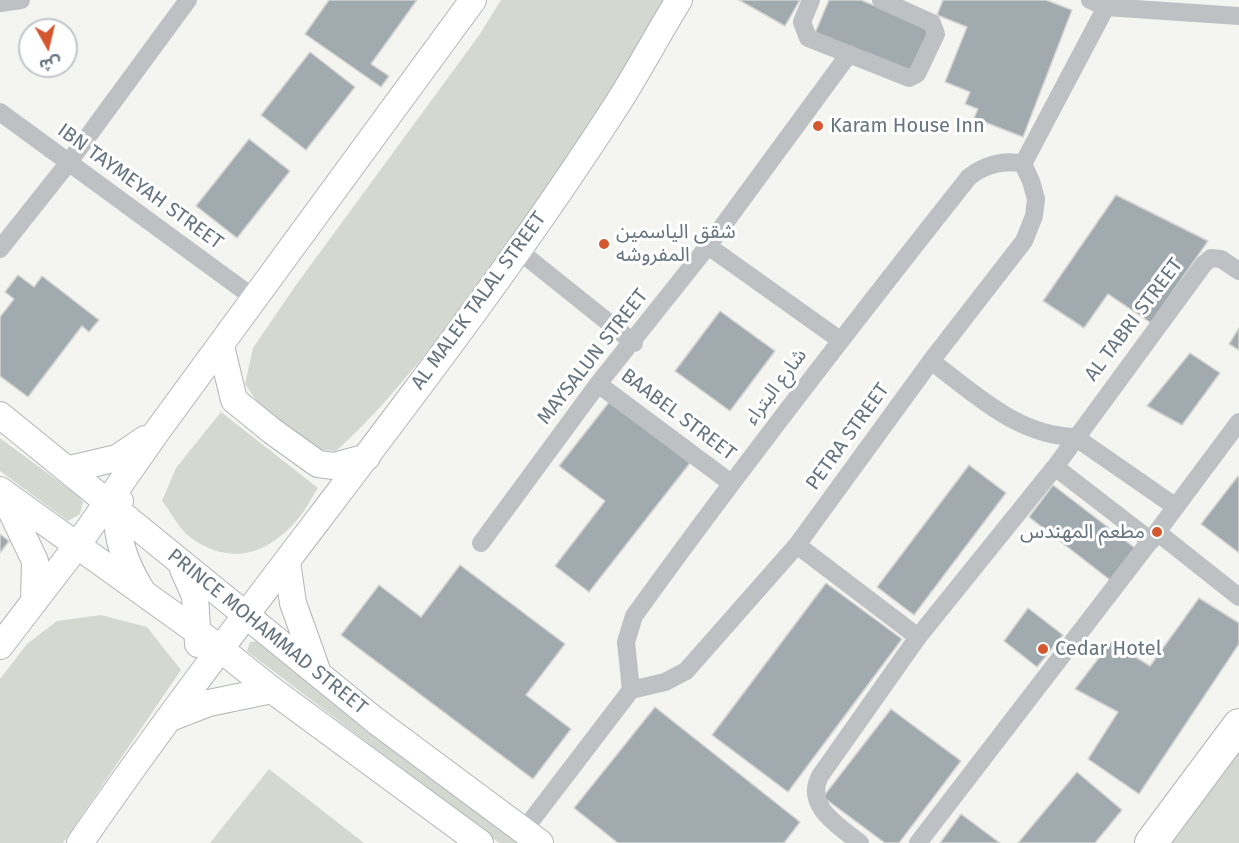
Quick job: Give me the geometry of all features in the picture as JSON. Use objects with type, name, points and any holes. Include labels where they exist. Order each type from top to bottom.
[{"type":"highway","points":[[1151,843],[1239,725]]},
{"type":"main road","points":[[0,646],[118,493],[158,430],[473,0]]},
{"type":"main road","name":"AL MALEK TALAL STREET","points":[[80,843],[165,721],[367,457],[518,250],[618,102],[679,0]]},
{"type":"main road","points":[[221,346],[234,400],[272,432],[318,464],[334,466],[367,457]]},
{"type":"main road","name":"PRINCE MOHAMMAD STREET","points":[[0,415],[70,469],[118,493],[179,560],[245,616],[393,734],[532,836]]},
{"type":"main road","points":[[70,469],[117,458],[158,430]]},
{"type":"main road","points":[[1,491],[35,561],[34,602]]},
{"type":"main road","name":"PRINCE MOHAMMAD STREET","points":[[1,491],[197,632],[480,843]]},
{"type":"main road","points":[[118,493],[123,548],[133,577],[143,593]]},
{"type":"main road","points":[[179,560],[195,596],[197,632],[196,663],[184,696]]},
{"type":"main road","points":[[287,562],[293,603],[318,673]]},
{"type":"main road","points":[[165,721],[209,703],[272,690]]},
{"type":"street","points":[[0,3],[21,0]]},
{"type":"street","points":[[0,249],[69,162],[189,0]]},
{"type":"street","points":[[811,0],[802,22],[808,38],[909,78],[916,74],[936,34],[935,28],[932,23],[881,0]]},
{"type":"street","points":[[1023,164],[1098,4],[1239,16]]},
{"type":"street","name":"MAYSALUN STREET","points":[[481,543],[598,384],[633,343],[708,246],[849,54]]},
{"type":"street","name":"IBN TAYMEYAH STREET","points":[[0,112],[254,298]]},
{"type":"street","name":"شارع البتراء","points":[[631,690],[626,642],[634,616],[732,483],[840,339],[969,177],[980,169],[993,165],[1023,164]]},
{"type":"street","name":"PETRA STREET","points":[[631,690],[665,682],[686,671],[798,545],[931,361],[1024,241],[1035,216],[1036,199],[1031,180],[1023,164]]},
{"type":"street","points":[[708,246],[840,339]]},
{"type":"street","points":[[518,250],[633,343]]},
{"type":"street","name":"AL TABRI STREET","points":[[860,843],[826,815],[814,795],[814,787],[918,637],[1055,467],[1075,436],[1204,264],[1211,258],[1221,259],[1239,271]]},
{"type":"street","points":[[931,361],[1021,425],[1054,436],[1075,436],[1176,507]]},
{"type":"street","name":"BAABEL STREET","points":[[598,384],[732,483]]},
{"type":"street","points":[[918,843],[1154,537],[1239,422]]},
{"type":"street","points":[[1055,467],[1239,597]]},
{"type":"street","points":[[798,545],[918,637]]},
{"type":"street","points":[[532,836],[631,690]]},
{"type":"shaded area","points":[[501,0],[669,0],[558,175],[499,259],[436,341],[375,412],[336,451],[312,449],[258,403],[245,384],[253,348],[296,285],[480,34]]},
{"type":"shaded area","points":[[221,412],[318,488],[301,515],[274,541],[261,548],[234,554],[206,547],[191,538],[179,526],[162,501],[176,468]]},
{"type":"shaded area","points":[[0,438],[77,495],[83,502],[80,514],[68,521],[0,471]]},
{"type":"shaded area","points":[[101,615],[147,627],[181,670],[63,843],[0,843],[0,679],[27,644],[57,621]]},
{"type":"shaded area","points":[[258,641],[522,843],[499,843],[247,651],[250,642]]},
{"type":"shaded area","points":[[1239,743],[1239,843],[1165,843]]},
{"type":"shaded area","points":[[269,769],[364,843],[210,843]]},
{"type":"building","points":[[329,0],[417,0],[371,64],[389,76],[381,87],[305,34]]},
{"type":"building","points":[[739,0],[800,0],[785,26]]},
{"type":"building","points":[[829,0],[861,0],[933,30],[914,74],[815,33]]},
{"type":"building","points":[[943,0],[1046,0],[1072,10],[1023,137],[974,118],[978,109],[965,104],[970,92],[945,82],[967,27],[937,15]]},
{"type":"building","points":[[310,52],[355,87],[306,150],[261,115]]},
{"type":"building","points":[[249,139],[290,171],[237,238],[196,206]]},
{"type":"building","points":[[1116,195],[1208,241],[1151,323],[1108,294],[1084,328],[1043,301]]},
{"type":"building","points":[[18,275],[34,287],[42,276],[99,320],[89,332],[82,326],[28,397],[0,376],[0,317],[14,299],[5,292]]},
{"type":"building","points":[[720,311],[775,351],[730,411],[675,371]]},
{"type":"building","points":[[1239,328],[1239,350],[1229,344]]},
{"type":"building","points":[[1190,353],[1220,373],[1182,425],[1147,406]]},
{"type":"building","points":[[610,401],[690,463],[589,592],[555,566],[605,501],[559,466]]},
{"type":"building","points":[[969,465],[1006,493],[914,615],[877,587]]},
{"type":"building","points":[[1239,477],[1239,553],[1201,524]]},
{"type":"building","points":[[1053,485],[1135,548],[1110,580],[1029,517]]},
{"type":"building","points":[[0,534],[9,541],[0,553]]},
{"type":"building","points":[[460,565],[565,644],[526,695],[571,729],[533,779],[341,635],[379,585],[421,617]]},
{"type":"building","points":[[826,583],[902,639],[788,792],[712,735]]},
{"type":"building","points":[[1199,598],[1239,623],[1239,644],[1139,794],[1088,759],[1118,712],[1075,689],[1111,642],[1150,666]]},
{"type":"building","points":[[1028,608],[1063,635],[1037,667],[1004,641]]},
{"type":"building","points":[[655,707],[800,822],[784,843],[618,843],[574,808]]},
{"type":"building","points":[[891,709],[961,761],[899,843],[885,843],[823,797]]},
{"type":"building","points":[[1077,772],[1122,810],[1095,843],[1018,843]]},
{"type":"building","points":[[961,814],[1000,843],[940,843]]},
{"type":"place","name":"Karam House Inn","points":[[818,126]]},
{"type":"place","name":"شقق الياسمين المفروشه","points":[[604,244]]},
{"type":"place","name":"مطعم المهندس","points":[[1157,532]]},
{"type":"place","name":"Cedar Hotel","points":[[1043,649]]}]
